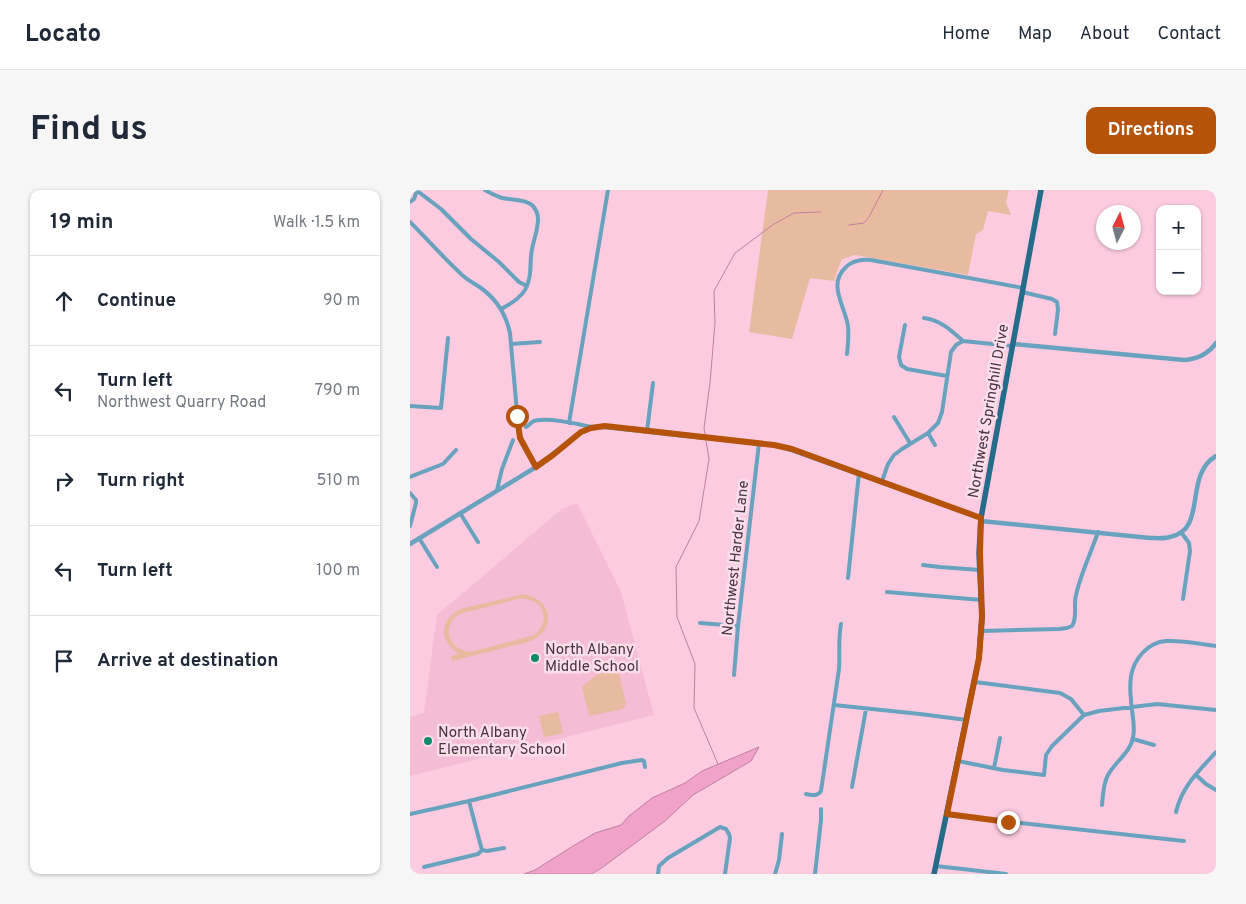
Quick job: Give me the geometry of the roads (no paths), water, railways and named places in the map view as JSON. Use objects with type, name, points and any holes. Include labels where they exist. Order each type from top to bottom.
[{"type":"main road","name":"Northwest Springhill Drive","points":[[934,874],[979,658],[982,631],[981,519],[1041,190]]},
{"type":"street","points":[[417,190],[446,213],[471,239],[495,258],[519,282],[527,286]]},
{"type":"street","points":[[410,196],[417,190]]},
{"type":"street","points":[[410,202],[414,199],[417,190]]},
{"type":"street","points":[[485,190],[503,198],[528,202],[534,207],[538,221],[531,250],[531,269],[527,286],[515,301],[501,309]]},
{"type":"street","points":[[569,422],[608,190]]},
{"type":"street","points":[[410,222],[461,275],[488,293],[501,309],[509,328],[519,435],[536,467]]},
{"type":"street","points":[[847,354],[848,326],[837,287],[839,275],[846,266],[856,260],[866,259],[1022,290],[1052,299],[1057,302],[1058,310],[1055,334]]},
{"type":"street","points":[[924,318],[941,323],[952,330],[963,341]]},
{"type":"street","points":[[905,325],[898,357],[900,365],[907,369],[948,376]]},
{"type":"street","points":[[410,406],[441,408],[448,338]]},
{"type":"street","points":[[511,344],[540,342]]},
{"type":"street","points":[[882,482],[891,459],[910,443],[928,433],[941,418],[950,358],[953,348],[959,342],[1184,360],[1192,360],[1201,356],[1210,351],[1216,343]]},
{"type":"street","points":[[647,431],[653,383]]},
{"type":"street","points":[[894,417],[910,443]]},
{"type":"street","points":[[526,428],[533,422],[540,420],[569,422],[591,428]]},
{"type":"street","points":[[410,544],[536,467],[577,434],[591,428],[605,426],[759,443],[792,449],[981,519],[1156,538],[1170,537],[1181,532],[1190,522],[1198,479],[1202,469],[1209,460],[1216,456]]},
{"type":"street","points":[[928,433],[935,446]]},
{"type":"street","points":[[497,490],[509,446],[513,440]]},
{"type":"street","name":"Northwest Harder Lane","points":[[734,675],[759,443]]},
{"type":"street","points":[[410,477],[443,464],[456,450]]},
{"type":"street","points":[[848,578],[859,473]]},
{"type":"street","points":[[410,493],[416,500],[410,526]]},
{"type":"street","points":[[460,513],[478,542]]},
{"type":"street","points":[[982,631],[1059,629],[1072,626],[1075,619],[1076,595],[1098,532]]},
{"type":"street","points":[[1181,532],[1189,543],[1190,551],[1183,599]]},
{"type":"street","points":[[419,538],[437,567]]},
{"type":"street","points":[[923,565],[980,570]]},
{"type":"street","points":[[887,592],[982,600]]},
{"type":"street","points":[[700,623],[738,626]]},
{"type":"street","points":[[806,794],[815,795],[821,791],[839,669],[841,624]]},
{"type":"street","points":[[1102,805],[1106,778],[1133,739],[1134,726],[1130,682],[1132,671],[1141,654],[1155,643],[1166,641],[1216,646]]},
{"type":"street","points":[[974,682],[1060,693],[1071,698],[1084,715]]},
{"type":"street","points":[[958,761],[1044,775],[1046,756],[1052,746],[1084,715],[1157,704],[1216,710]]},
{"type":"street","points":[[834,705],[966,720]]},
{"type":"street","points":[[852,787],[866,709]]},
{"type":"street","points":[[994,768],[1000,738]]},
{"type":"street","points":[[1133,739],[1154,745]]},
{"type":"street","points":[[1176,812],[1185,788],[1216,752]]},
{"type":"street","points":[[410,814],[631,761],[642,760],[645,767]]},
{"type":"street","points":[[1196,775],[1216,790]]},
{"type":"street","points":[[469,800],[482,850]]},
{"type":"street","points":[[815,874],[821,809]]},
{"type":"street","points":[[947,814],[1184,842]]},
{"type":"street","points":[[658,874],[659,866],[668,858],[720,827],[726,829],[730,838],[725,874]]},
{"type":"street","points":[[775,874],[779,860],[782,834]]},
{"type":"street","points":[[482,850],[504,848]]},
{"type":"street","points":[[424,867],[478,854],[482,850]]},
{"type":"street","points":[[936,866],[1006,874]]},
{"type":"waterway","points":[[849,225],[864,223],[883,190]]},
{"type":"waterway","points":[[705,434],[704,428],[715,323],[714,291],[735,253],[774,224],[794,213],[821,212]]},
{"type":"waterway","points":[[706,441],[709,459],[699,521],[676,567],[677,617],[695,664],[694,708],[718,764]]},
{"type":"place","name":"North Albany Middle School","points":[[535,658]]},
{"type":"place","name":"North Albany Elementary School","points":[[428,741]]}]
